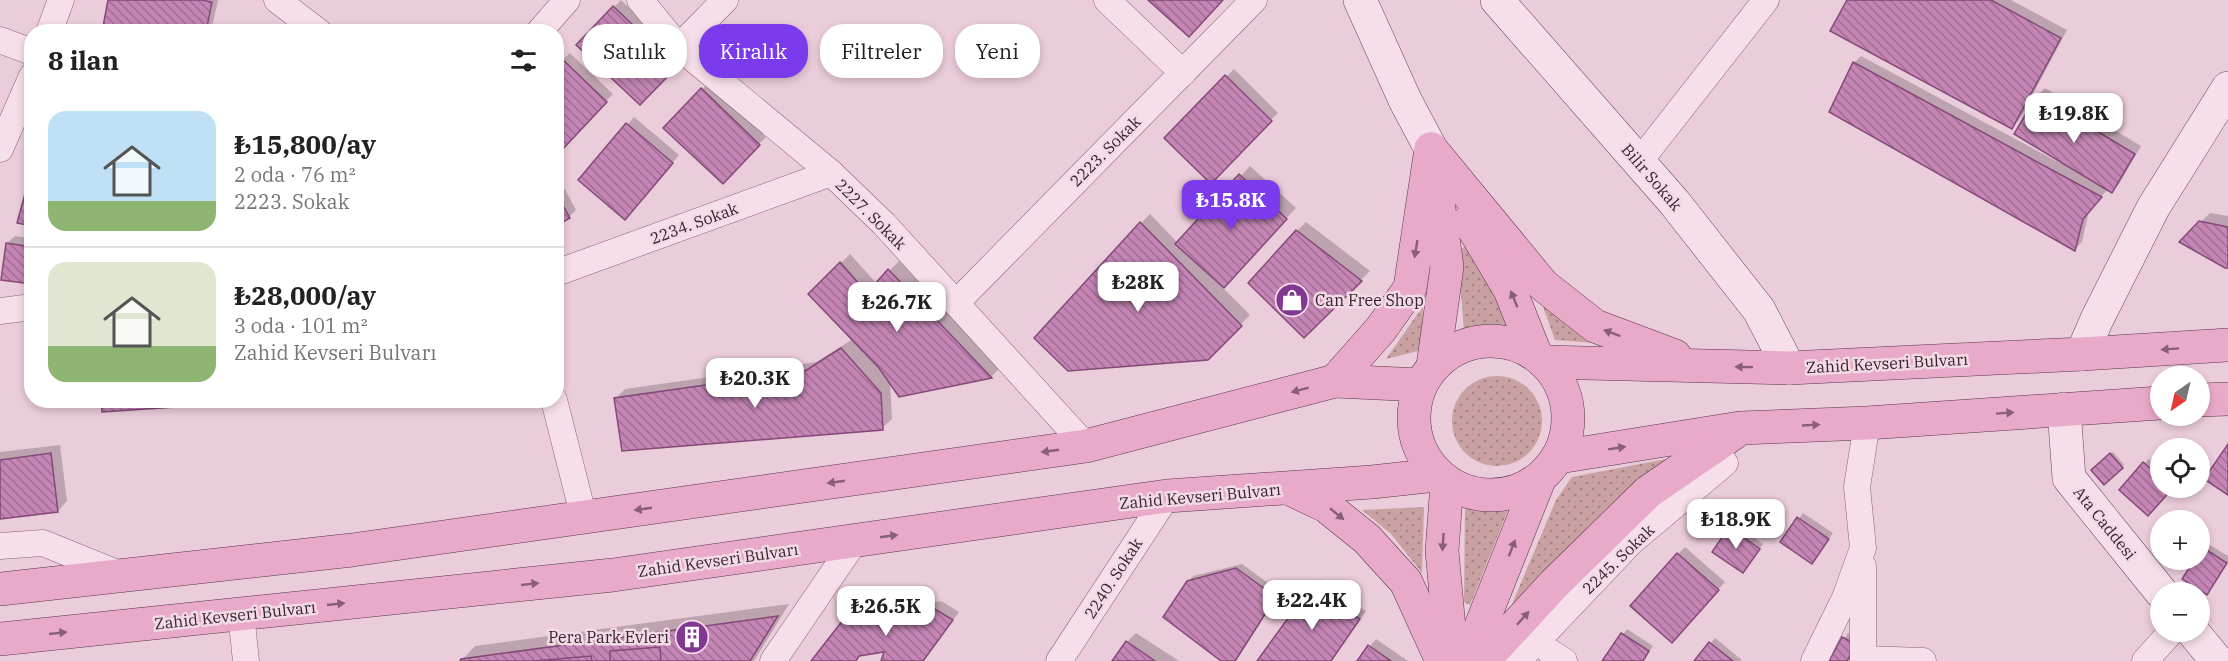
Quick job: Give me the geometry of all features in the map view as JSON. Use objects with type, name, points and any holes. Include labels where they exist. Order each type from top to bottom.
[{"type":"main road","points":[[1431,149],[1475,232],[1510,290],[1540,358],[1560,381],[1568,404],[1568,428],[1467,661]]},
{"type":"main road","points":[[1431,149],[1544,285],[1595,326],[1707,366]]},
{"type":"main road","points":[[1431,149],[1447,267],[1427,375],[1414,409],[1416,433],[1424,455],[1441,479],[1461,490],[1482,494],[1506,493],[1549,468],[1740,428],[1867,423],[2150,404]]},
{"type":"main road","points":[[1335,381],[1381,329],[1410,288],[1431,149]]},
{"type":"main road","points":[[0,589],[352,550],[1086,446],[1335,381],[1427,375],[1450,351],[1471,342],[1493,340],[1515,344],[1540,358]]},
{"type":"main road","name":"Zahid Kevseri Bulvarı","points":[[1540,358],[1789,368],[2228,345]]},
{"type":"main road","points":[[1483,661],[1554,584],[1648,492],[1740,428]]},
{"type":"main road","points":[[1441,479],[1442,551],[1452,661]]},
{"type":"main road","name":"Zahid Kevseri Bulvarı","points":[[0,639],[613,575],[1167,496],[1441,479]]},
{"type":"main road","points":[[1285,488],[1326,506],[1367,539],[1398,573],[1406,582],[1442,661]]},
{"type":"street","points":[[52,24],[61,0]]},
{"type":"street","points":[[277,0],[308,24]]},
{"type":"street","points":[[546,24],[567,0]]},
{"type":"street","name":"2227. Sokak","points":[[640,0],[660,24]]},
{"type":"street","points":[[687,39],[725,0]]},
{"type":"street","points":[[1107,0],[1183,73]]},
{"type":"street","name":"2223. Sokak","points":[[956,303],[1254,0]]},
{"type":"street","points":[[1360,0],[1396,80],[1431,149]]},
{"type":"street","name":"Bilir Sokak","points":[[1497,0],[1674,202],[1759,310],[1789,368]]},
{"type":"street","points":[[1639,162],[1767,0]]},
{"type":"street","points":[[0,40],[24,48]]},
{"type":"street","name":"2227. Sokak","points":[[687,54],[831,173],[884,224],[1086,446]]},
{"type":"street","points":[[0,149],[24,94]]},
{"type":"street","points":[[2082,354],[2153,208],[2224,104]]},
{"type":"street","name":"2234. Sokak","points":[[564,270],[831,173]]},
{"type":"street","points":[[0,310],[24,308]]},
{"type":"street","points":[[556,408],[584,518]]},
{"type":"street","name":"Ata Caddesi","points":[[2064,409],[2069,478],[2153,582]]},
{"type":"street","points":[[1867,423],[1857,488],[1863,548],[1863,660],[1923,661]]},
{"type":"street","name":"2245. Sokak","points":[[1518,661],[1631,543],[1725,463]]},
{"type":"street","name":"2240. Sokak","points":[[1059,661],[1167,496]]},
{"type":"street","points":[[774,661],[855,541]]},
{"type":"street","points":[[0,546],[43,543],[122,575]]},
{"type":"street","points":[[1814,661],[1845,598],[1863,548]]},
{"type":"street","points":[[241,614],[246,661]]},
{"type":"street","points":[[2145,661],[2162,642]]},
{"type":"street","points":[[2201,642],[2217,661]]},
{"type":"shaded area","points":[[1466,245],[1473,247],[1508,327],[1464,332],[1458,253]]},
{"type":"shaded area","points":[[1541,301],[1607,344],[1555,340]]},
{"type":"shaded area","points":[[1423,306],[1422,350],[1386,359]]},
{"type":"shaded area","points":[[1497,376],[1514,380],[1529,389],[1538,404],[1542,421],[1538,438],[1529,453],[1514,462],[1497,466],[1480,462],[1465,453],[1456,438],[1452,421],[1456,404],[1465,389],[1480,380]]},
{"type":"shaded area","points":[[1666,459],[1507,616],[1556,500],[1572,477]]},
{"type":"shaded area","points":[[1465,506],[1508,510],[1470,605],[1464,602]]},
{"type":"shaded area","points":[[1424,507],[1422,573],[1391,534],[1362,510]]},
{"type":"building","points":[[108,0],[212,2],[208,24],[104,24]]},
{"type":"building","points":[[1148,0],[1223,0],[1189,37]]},
{"type":"building","points":[[1847,0],[1991,0],[2061,38],[2012,129],[1830,31]]},
{"type":"building","points":[[613,6],[632,24],[596,24]]},
{"type":"building","points":[[582,39],[582,51],[576,45]]},
{"type":"building","points":[[564,61],[607,102],[564,148]]},
{"type":"building","points":[[1853,62],[2102,197],[2083,219],[2075,251],[1829,112]]},
{"type":"building","points":[[1225,75],[1272,121],[1211,184],[1164,138]]},
{"type":"building","points":[[611,78],[666,78],[640,105]]},
{"type":"building","points":[[701,88],[760,145],[723,184],[663,128]]},
{"type":"building","points":[[2037,95],[2135,154],[2112,193],[2014,134]]},
{"type":"building","points":[[626,123],[673,163],[625,220],[578,180]]},
{"type":"building","points":[[1239,174],[1287,219],[1224,288],[1175,244]]},
{"type":"building","points":[[24,197],[24,224],[17,223]]},
{"type":"building","points":[[564,207],[570,218],[564,221]]},
{"type":"building","points":[[2199,221],[2228,227],[2228,268],[2179,242]]},
{"type":"building","points":[[1140,222],[1242,326],[1208,360],[1068,371],[1034,338]]},
{"type":"building","points":[[1296,230],[1362,281],[1304,338],[1248,283]]},
{"type":"building","points":[[6,243],[24,246],[24,283],[1,280]]},
{"type":"building","points":[[840,262],[867,293],[888,269],[992,378],[899,397],[879,368],[808,294]]},
{"type":"building","points":[[841,348],[881,393],[883,430],[622,451],[614,398],[805,371]]},
{"type":"building","points":[[102,408],[161,408],[102,412]]},
{"type":"building","points":[[2228,444],[2228,495],[2210,483],[2210,470]]},
{"type":"building","points":[[51,453],[58,512],[0,519],[0,460]]},
{"type":"building","points":[[2110,453],[2123,468],[2104,485],[2091,470]]},
{"type":"building","points":[[2143,462],[2150,468],[2150,498],[2164,498],[2153,510],[2150,510],[2148,516],[2119,490]]},
{"type":"building","points":[[1797,517],[1829,539],[1812,564],[1780,542]]},
{"type":"building","points":[[1729,527],[1760,549],[1743,573],[1712,552]]},
{"type":"building","points":[[2210,552],[2227,563],[2210,590],[2210,582],[2187,582],[2182,579],[2188,570],[2210,570]]},
{"type":"building","points":[[1677,553],[1719,590],[1672,643],[1630,606]]},
{"type":"building","points":[[1236,568],[1276,597],[1235,661],[1221,661],[1163,617],[1187,581]]},
{"type":"building","points":[[1312,585],[1360,619],[1331,661],[1257,661]]},
{"type":"building","points":[[933,608],[953,620],[923,661],[881,661],[884,652],[859,656],[856,661],[811,661],[843,620]]},
{"type":"building","name":"Pera Park Evleri","points":[[778,616],[750,661],[460,661],[461,659]]},
{"type":"building","points":[[1621,633],[1649,651],[1643,661],[1602,661]]},
{"type":"building","points":[[1842,637],[1856,644],[1847,661],[1829,661]]},
{"type":"building","points":[[1126,641],[1155,661],[1112,661]]},
{"type":"building","points":[[1709,642],[1733,661],[1694,661]]},
{"type":"building","points":[[1368,645],[1391,661],[1357,661]]},
{"type":"building","points":[[660,647],[661,661],[610,661],[610,651]]},
{"type":"building","points":[[591,656],[592,661],[534,661]]},
{"type":"place","name":"Can Free Shop","points":[[1292,300]]},
{"type":"place","name":"Pera Park Evleri","points":[[692,637]]}]
